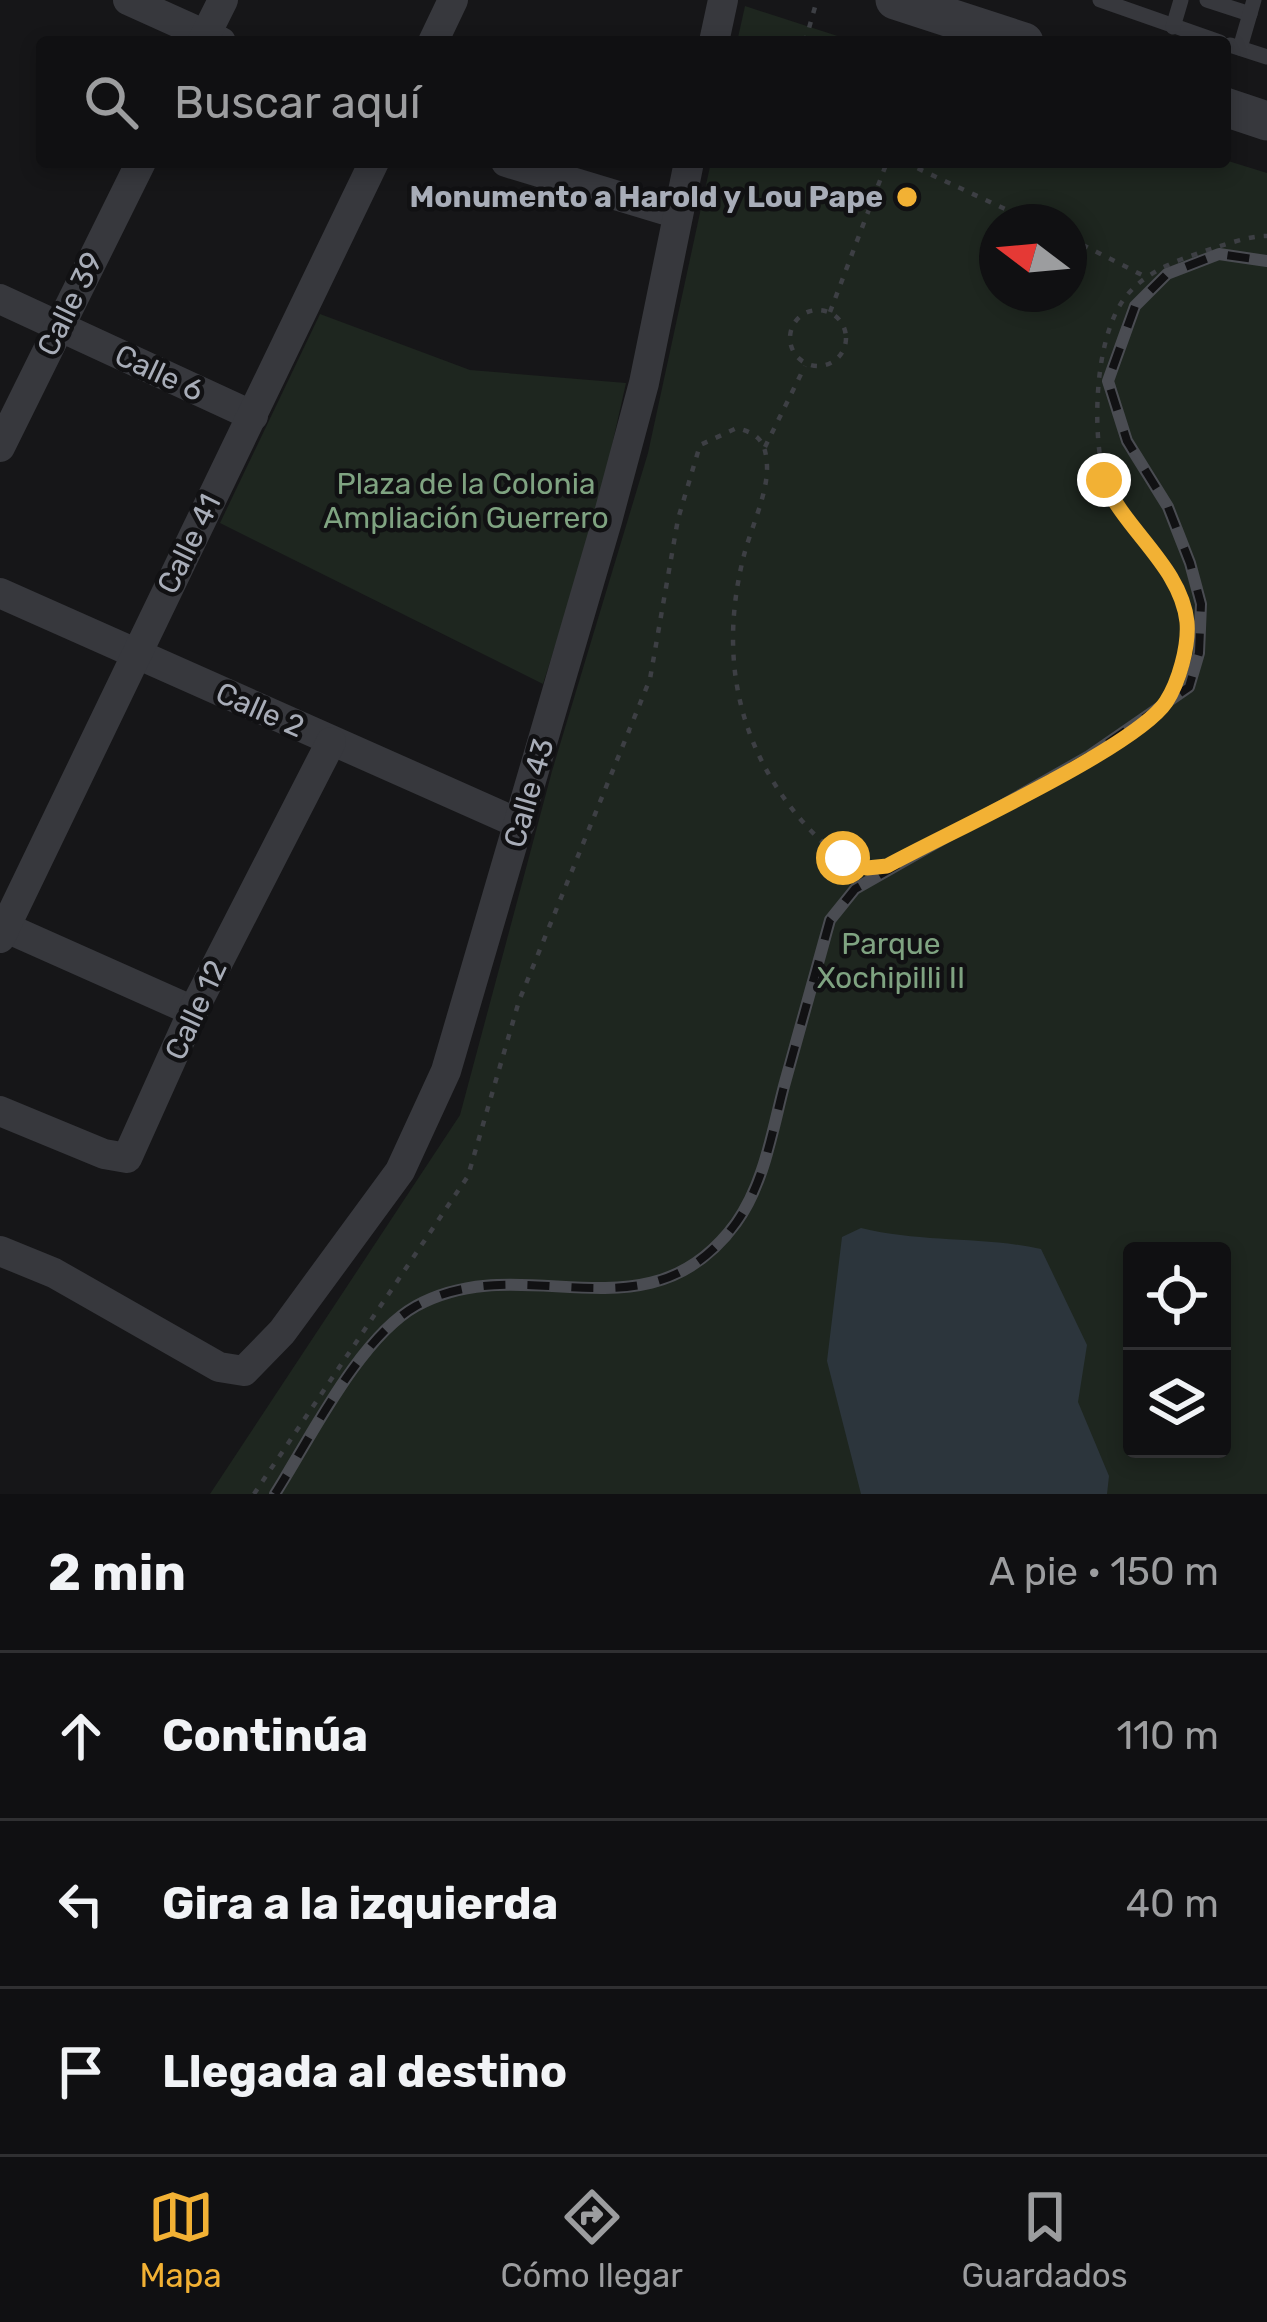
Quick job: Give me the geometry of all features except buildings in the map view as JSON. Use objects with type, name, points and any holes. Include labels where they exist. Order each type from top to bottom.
[{"type":"street","points":[[128,0],[202,36]]},
{"type":"street","points":[[211,36],[223,0]]},
{"type":"street","points":[[436,36],[453,0]]},
{"type":"street","points":[[715,36],[723,0]]},
{"type":"street","points":[[895,0],[1006,36]]},
{"type":"street","points":[[1231,109],[1267,121]]},
{"type":"street","name":"Calle 39","points":[[0,447],[138,168]]},
{"type":"street","name":"Calle 41","points":[[2,930],[371,168]]},
{"type":"street","points":[[526,168],[678,214]]},
{"type":"street","name":"Calle 43","points":[[0,1251],[53,1273],[219,1367],[247,1369],[282,1332],[417,1143],[446,1072],[644,383],[688,168]]},
{"type":"street","name":"Calle 6","points":[[0,298],[253,416]]},
{"type":"street","name":"Calle 2","points":[[0,593],[520,824]]},
{"type":"street","name":"Calle 12","points":[[0,1111],[104,1154],[127,1158],[194,1011],[331,742]]},
{"type":"street","points":[[2,930],[194,1011]]},
{"type":"lane","points":[[1173,26],[1181,0]]},
{"type":"lane","points":[[1207,0],[1252,7],[1231,40]]},
{"type":"lane","points":[[1103,1],[1202,36]]},
{"type":"lane","points":[[1231,46],[1267,57]]},
{"type":"path","points":[[807,36],[817,0]]},
{"type":"path","points":[[830,312],[885,168]]},
{"type":"path","points":[[917,168],[995,204]]},
{"type":"path","points":[[806,364],[765,447],[767,473],[734,595],[730,662],[736,696],[780,796],[816,837],[843,858],[867,868],[887,866],[1130,735],[1166,703],[1183,662],[1187,622],[1156,557],[1113,504],[1104,480],[1098,415],[1110,328],[1124,298],[1146,277],[1183,257],[1267,236]]},
{"type":"path","points":[[1087,247],[1146,277]]},
{"type":"path","points":[[830,312],[842,322],[844,351],[820,367],[806,364],[790,341],[792,326],[802,315],[830,312]]},
{"type":"path","points":[[254,1494],[468,1176],[519,1001],[650,679],[678,519],[700,445],[736,428],[755,433],[765,447]]},
{"type":"green space","points":[[745,6],[838,36],[738,36]]},
{"type":"green space","name":"Parque Xochipilli II","points":[[1231,162],[1267,173],[1267,1494],[210,1494],[460,1115],[552,771],[648,453],[710,168],[1231,168]]},
{"type":"green space","name":"Plaza de la Colonia Ampliación Guerrero","points":[[320,314],[470,370],[626,383],[595,521],[543,684],[220,523]]},
{"type":"shaded area","points":[[861,1228],[1041,1249],[1087,1345],[1078,1402],[1109,1476],[1107,1494],[861,1494],[827,1361],[842,1237]]},
{"type":"railway","points":[[275,1494],[356,1365],[395,1321],[416,1306],[457,1290],[499,1285],[624,1287],[664,1279],[701,1259],[736,1223],[754,1192],[830,920],[855,889],[1089,756],[1189,687],[1199,653],[1201,604],[1168,507],[1127,441],[1108,381],[1135,306],[1167,274],[1219,254],[1267,261]]},
{"type":"place","name":"Monumento a Harold y Lou Pape","points":[[907,197]]},
{"type":"route","points":[[843,858],[867,868],[887,866],[1130,735],[1166,703],[1183,662],[1187,622],[1156,557],[1113,504],[1104,480]]}]
